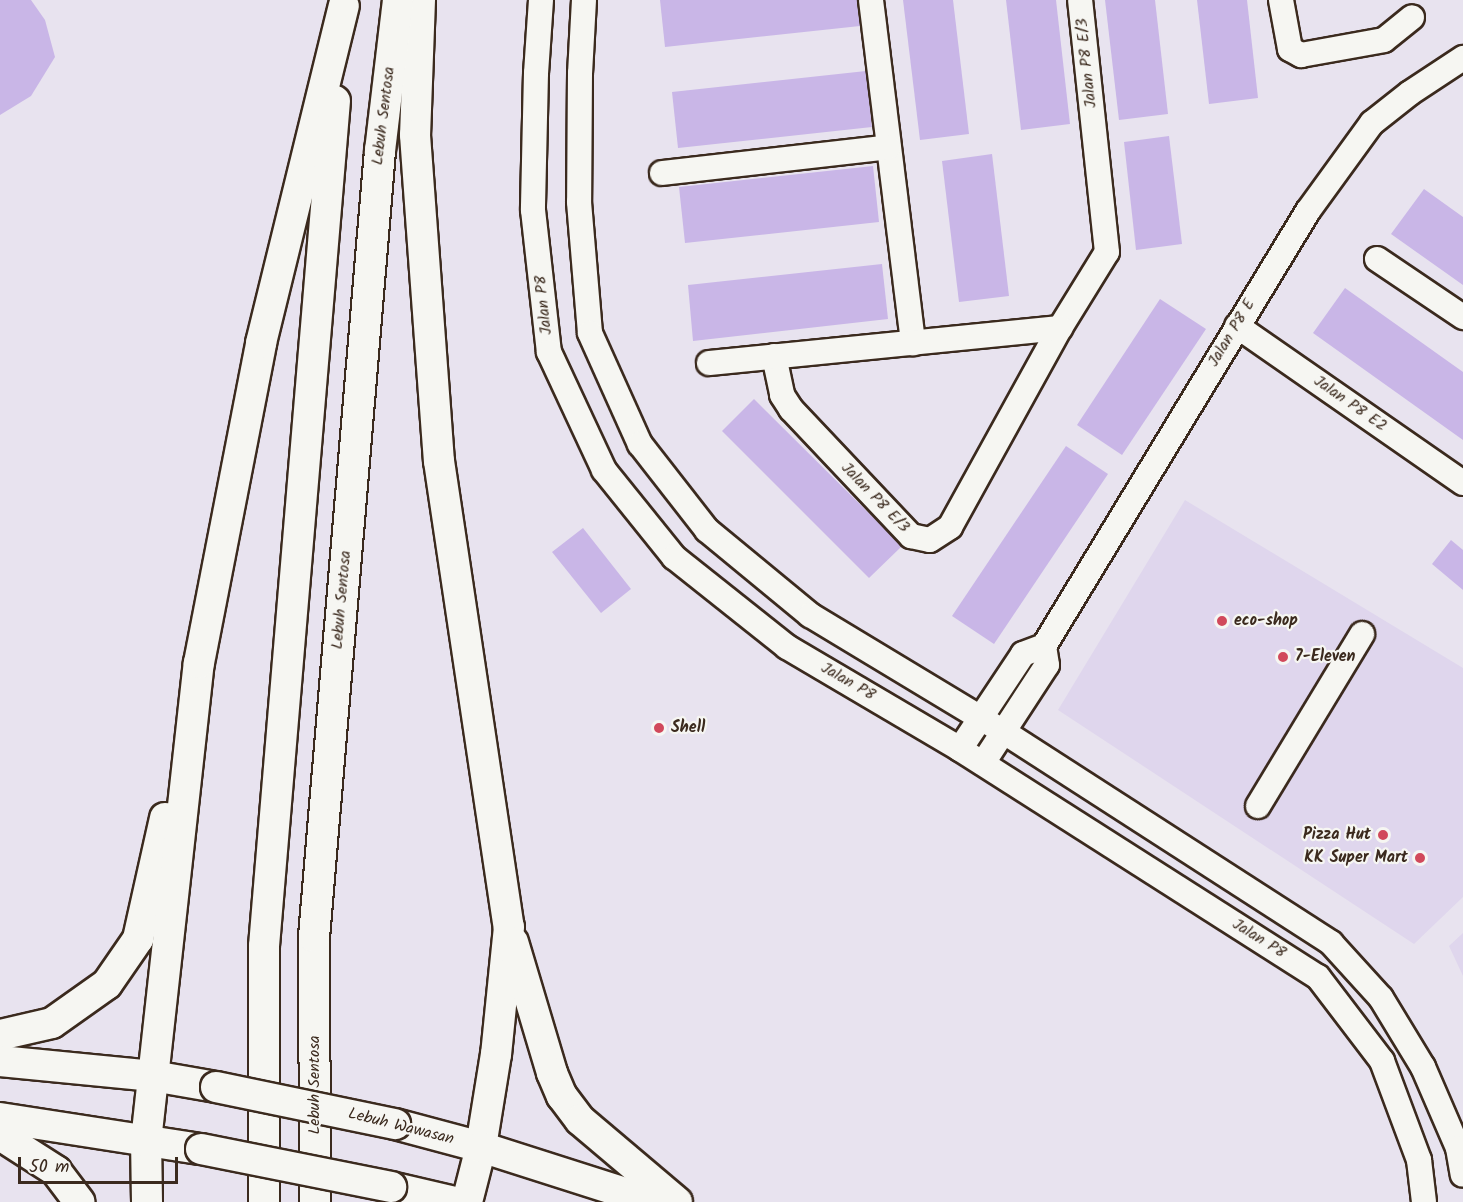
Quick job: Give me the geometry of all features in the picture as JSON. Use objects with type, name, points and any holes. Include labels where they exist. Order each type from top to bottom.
[{"type":"main road","name":"Lebuh Sentosa","points":[[315,1202],[314,937],[380,151],[398,0]]},
{"type":"main road","points":[[420,0],[415,135],[439,461],[509,927],[552,1073],[562,1096],[580,1120],[677,1202]]},
{"type":"main road","points":[[0,1035],[52,1023],[108,984],[138,939],[199,663],[261,343],[344,3]]},
{"type":"main road","points":[[264,1202],[264,946],[344,3]]},
{"type":"main road","points":[[147,1202],[146,1141],[199,663]]},
{"type":"main road","points":[[467,1202],[481,1147],[496,1054],[509,927]]},
{"type":"main road","name":"Lebuh Wawasan","points":[[0,1061],[153,1076],[395,1124],[481,1147],[653,1202]]},
{"type":"main road","points":[[0,1118],[201,1149],[455,1202]]},
{"type":"main road","points":[[0,1136],[56,1171],[79,1202]]},
{"type":"street","name":"Jalan P8","points":[[541,0],[536,73],[533,210],[549,352],[604,470],[674,557],[787,647],[960,749],[1318,977],[1382,1061],[1419,1160],[1424,1202]]},
{"type":"street","points":[[584,0],[580,73],[579,202],[590,333],[640,444],[707,530],[810,615],[1004,732],[1331,943],[1381,998],[1423,1067],[1458,1148],[1463,1175]]},
{"type":"street","points":[[872,0],[913,343]]},
{"type":"street","name":"Jalan P8 E/3","points":[[774,357],[782,395],[790,409],[911,536],[930,540],[950,527],[1060,328],[1107,252],[1080,0]]},
{"type":"street","points":[[1281,0],[1290,49],[1301,55],[1384,40],[1412,17]]},
{"type":"street","name":"Jalan P8 E","points":[[1044,646],[1308,211],[1372,123],[1410,93],[1463,58]]},
{"type":"street","points":[[662,173],[889,147]]},
{"type":"street","points":[[1377,259],[1463,317]]},
{"type":"street","name":"Jalan P8 E2","points":[[1237,326],[1463,483]]},
{"type":"street","points":[[709,363],[1060,328]]},
{"type":"street","points":[[1258,806],[1362,634]]},
{"type":"street","points":[[960,749],[1023,654],[1044,646],[1047,665],[983,764]]},
{"type":"shaded area","points":[[1185,500],[1463,668],[1463,897],[1414,944],[1058,710]]},
{"type":"shaded area","points":[[1463,933],[1463,976],[1449,946]]},
{"type":"building","points":[[0,0],[31,0],[45,20],[55,57],[31,96],[0,115]]},
{"type":"building","points":[[660,0],[857,0],[860,26],[665,47]]},
{"type":"building","points":[[903,0],[953,0],[969,134],[920,140]]},
{"type":"building","points":[[1006,0],[1056,0],[1070,124],[1021,130]]},
{"type":"building","points":[[1105,0],[1155,0],[1168,114],[1119,120]]},
{"type":"building","points":[[1197,0],[1247,0],[1258,98],[1209,104]]},
{"type":"building","points":[[866,71],[872,127],[678,148],[672,92]]},
{"type":"building","points":[[1169,136],[1182,244],[1136,250],[1124,142]]},
{"type":"building","points":[[992,154],[1009,296],[959,302],[942,161]]},
{"type":"building","points":[[873,166],[879,222],[685,243],[679,187]]},
{"type":"building","points":[[1424,189],[1463,217],[1463,285],[1391,234]]},
{"type":"building","points":[[882,264],[888,319],[693,341],[688,285]]},
{"type":"building","points":[[1345,288],[1463,372],[1463,440],[1313,333]]},
{"type":"building","points":[[1160,299],[1206,329],[1122,455],[1077,425]]},
{"type":"building","points":[[754,399],[902,546],[869,578],[722,431]]},
{"type":"building","points":[[1066,446],[1108,474],[994,644],[952,616]]},
{"type":"building","points":[[583,528],[631,589],[601,613],[552,552]]},
{"type":"building","points":[[1451,540],[1463,550],[1463,590],[1432,564]]},
{"type":"place","name":"eco-shop","points":[[1222,621]]},
{"type":"place","name":"7-Eleven","points":[[1283,657]]},
{"type":"place","name":"Shell","points":[[659,728]]},
{"type":"place","name":"Pizza Hut","points":[[1383,835]]},
{"type":"place","name":"KK Super Mart","points":[[1420,858]]}]
